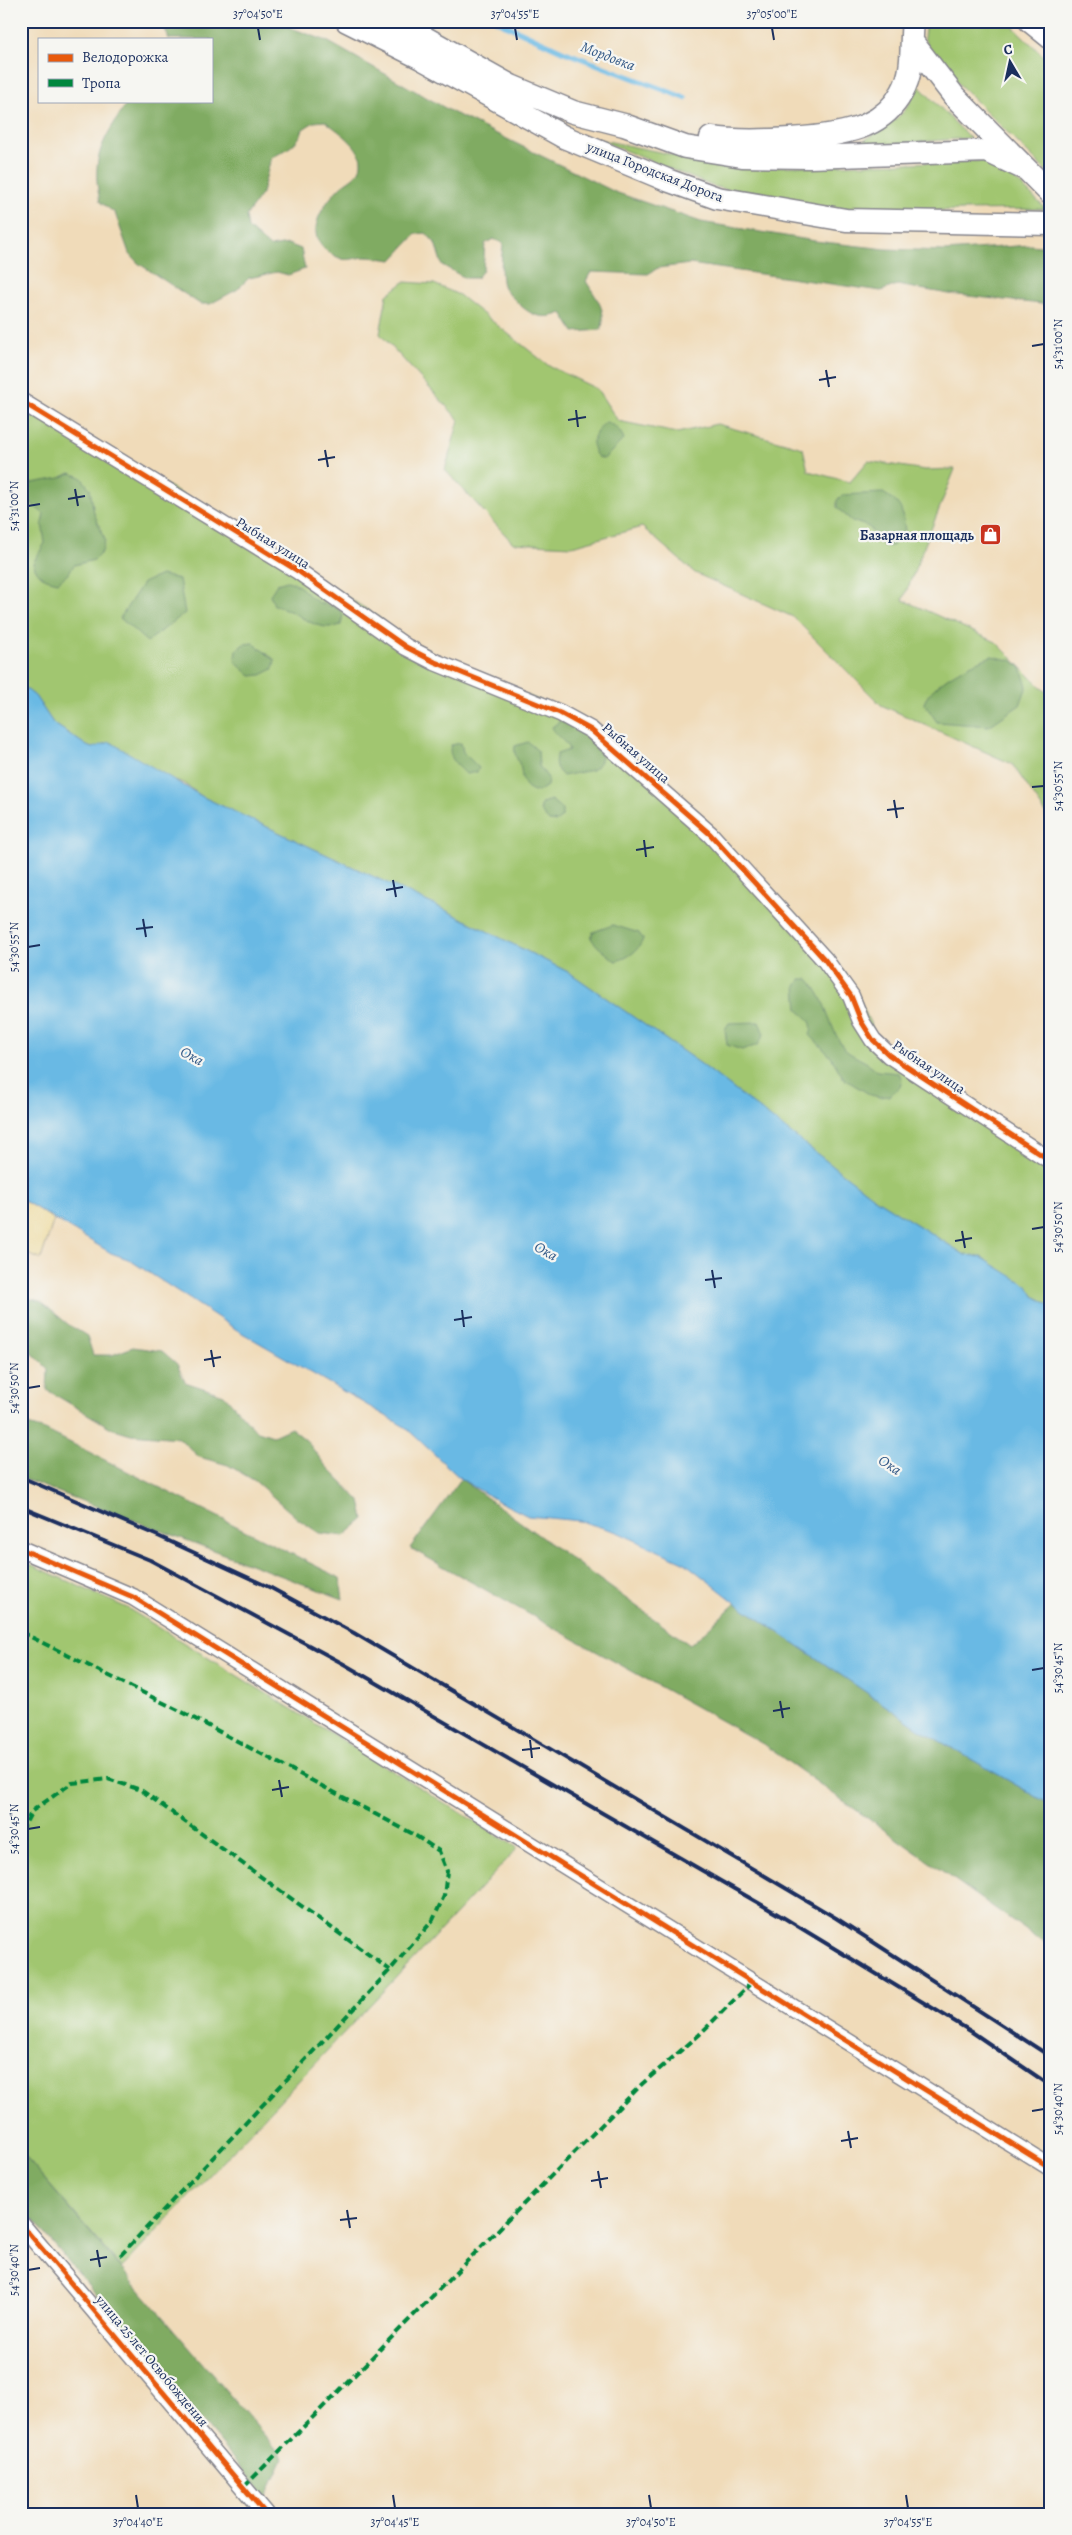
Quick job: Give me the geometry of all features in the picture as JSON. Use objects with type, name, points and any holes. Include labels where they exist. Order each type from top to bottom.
[{"type":"main road","name":"улица Городская Дорога","points":[[347,21],[421,58],[564,136],[667,180],[717,198],[846,220],[1051,224]]},
{"type":"main road","points":[[395,21],[511,86],[573,112],[624,125],[685,147],[742,156],[809,157],[987,151],[1023,168]]},
{"type":"main road","points":[[624,125],[733,141],[833,134],[866,126],[889,111],[902,92],[909,75],[913,43],[913,21]]},
{"type":"main road","points":[[1030,21],[1051,38]]},
{"type":"main road","points":[[913,43],[954,96],[1023,168],[1051,194]]},
{"type":"street","name":"Рыбная улица","points":[[21,401],[298,571],[406,647],[436,662],[560,713],[591,730],[710,834],[818,953],[851,996],[861,1021],[872,1040],[889,1055],[1051,1162]]},
{"type":"street","points":[[21,1550],[133,1597],[1051,2168]]},
{"type":"street","name":"улица 25 лет Освобождения","points":[[21,2224],[266,2514]]},
{"type":"green space","points":[[151,21],[272,21],[327,41],[454,113],[615,192],[701,222],[815,241],[886,249],[945,251],[1031,245],[1051,247],[1051,305],[949,294],[897,285],[881,291],[690,264],[658,268],[648,274],[591,272],[586,281],[600,304],[603,323],[601,330],[574,332],[562,313],[548,316],[536,315],[525,309],[507,292],[501,276],[503,243],[493,239],[485,244],[483,270],[477,278],[465,278],[442,265],[435,243],[426,233],[416,234],[392,260],[365,257],[342,259],[329,252],[321,245],[317,236],[316,227],[319,217],[324,207],[339,188],[359,171],[361,163],[360,157],[353,145],[325,121],[314,122],[303,129],[295,143],[271,158],[262,193],[246,216],[248,228],[270,247],[288,244],[301,249],[305,269],[288,275],[277,272],[249,278],[238,289],[210,304],[200,304],[138,263],[129,253],[115,213],[100,202],[97,185],[98,159],[101,148],[127,102],[212,102],[212,38],[169,38],[165,29]]},
{"type":"green space","points":[[926,21],[1007,21],[1051,63],[1051,176],[931,56],[924,37]]},
{"type":"green space","points":[[916,83],[970,138],[853,147],[883,129],[903,112],[909,104]]},
{"type":"green space","points":[[597,139],[722,165],[758,167],[981,161],[1000,169],[1046,209],[885,211],[796,205],[712,186]]},
{"type":"green space","points":[[404,282],[434,284],[459,295],[549,366],[597,389],[618,421],[677,433],[717,424],[803,448],[808,471],[850,482],[868,461],[925,470],[955,469],[903,600],[996,642],[1051,697],[1051,839],[1045,812],[1012,764],[881,705],[793,617],[695,573],[642,527],[572,546],[513,543],[445,470],[459,420],[380,334],[387,295]]},
{"type":"green space","points":[[21,396],[299,566],[377,616],[404,639],[435,655],[595,725],[844,972],[857,994],[876,1036],[892,1049],[1051,1153],[1051,1306],[1034,1296],[1027,1286],[981,1257],[965,1255],[873,1197],[701,1064],[570,973],[445,910],[203,797],[183,783],[87,746],[53,723],[35,696],[21,685]]},
{"type":"green space","points":[[606,422],[617,428],[624,439],[604,459],[598,457],[593,448],[593,443],[596,434]]},
{"type":"green space","points":[[70,473],[81,477],[90,489],[94,513],[105,540],[102,552],[94,560],[74,565],[68,574],[58,582],[42,577],[33,563],[45,543],[42,523],[44,514],[34,506],[26,494],[27,484],[60,478]]},
{"type":"green space","points":[[883,493],[898,504],[903,517],[905,531],[892,546],[883,546],[869,527],[852,521],[837,508],[837,500],[842,495]]},
{"type":"green space","points":[[161,575],[179,579],[185,613],[147,642],[120,618],[143,583]]},
{"type":"green space","points":[[287,581],[299,586],[320,603],[333,606],[339,610],[343,614],[341,625],[323,627],[274,605],[270,595],[277,584]]},
{"type":"green space","points":[[253,643],[275,660],[273,669],[261,675],[251,676],[235,662],[236,650],[244,644]]},
{"type":"green space","points":[[992,656],[1013,661],[1021,668],[1027,686],[1020,705],[989,726],[937,722],[924,703],[928,695],[953,674]]},
{"type":"green space","points":[[560,721],[581,726],[601,756],[599,764],[592,770],[563,776],[559,771],[555,764],[557,754],[569,750],[552,727]]},
{"type":"green space","points":[[528,742],[538,751],[539,766],[548,778],[547,786],[538,792],[533,791],[525,784],[515,753],[515,746]]},
{"type":"green space","points":[[461,743],[463,752],[479,768],[477,772],[466,774],[452,757],[451,745]]},
{"type":"green space","points":[[551,800],[562,809],[562,817],[556,822],[549,821],[540,811],[542,803]]},
{"type":"green space","points":[[613,925],[639,933],[643,939],[639,947],[632,954],[615,961],[591,938],[593,932]]},
{"type":"green space","points":[[801,979],[808,979],[815,987],[843,1047],[877,1071],[899,1073],[902,1080],[900,1087],[889,1096],[879,1097],[871,1095],[844,1079],[831,1057],[810,1035],[811,1023],[798,1010],[796,986]]},
{"type":"green space","points":[[759,1022],[764,1034],[758,1045],[742,1050],[727,1045],[725,1029],[729,1023]]},
{"type":"green space","points":[[21,1297],[40,1301],[69,1325],[87,1336],[93,1355],[112,1355],[133,1347],[162,1351],[177,1364],[185,1382],[224,1395],[255,1430],[273,1436],[291,1428],[306,1440],[325,1465],[360,1501],[364,1519],[344,1536],[319,1533],[298,1519],[255,1481],[228,1465],[199,1457],[179,1438],[131,1434],[111,1428],[47,1390],[48,1369],[32,1353],[21,1350]]},
{"type":"green space","points":[[21,1423],[45,1430],[340,1578],[343,1599],[21,1478]]},
{"type":"green space","points":[[461,1479],[690,1645],[736,1603],[924,1732],[1051,1805],[1051,1948],[763,1744],[410,1548]]},
{"type":"green space","points":[[21,1560],[127,1608],[518,1848],[122,2268],[21,2152]]},
{"type":"green space","points":[[21,2152],[284,2458],[266,2497],[21,2205]]},
{"type":"sand","points":[[21,1199],[54,1219],[41,1259],[21,1252]]},
{"type":"water","name":"Ока","points":[[21,685],[35,696],[53,723],[87,746],[92,748],[110,742],[203,797],[445,910],[570,973],[701,1064],[873,1197],[965,1255],[981,1257],[1028,1286],[1034,1296],[1051,1306],[1051,1805],[924,1732],[736,1603],[685,1563],[617,1532],[580,1521],[528,1516],[496,1500],[461,1479],[405,1427],[237,1330],[128,1259],[111,1253],[21,1199]]},
{"type":"waterway","name":"Мордовка","points":[[497,21],[562,51],[685,98]]},
{"type":"railway","points":[[21,1477],[158,1536],[271,1588],[354,1633],[836,1918],[1051,2057]]},
{"type":"railway","points":[[21,1507],[150,1560],[342,1663],[781,1916],[972,2032],[1051,2086]]},
{"type":"marked path","points":[[21,1632],[184,1713],[413,1834],[439,1851],[447,1871],[444,1896],[433,1920],[390,1970],[120,2256]]},
{"type":"marked path","points":[[21,1832],[32,1811],[72,1783],[108,1779],[141,1790],[390,1970]]},
{"type":"marked path","points":[[244,2487],[642,2084],[699,2035],[753,1981]]},
{"type":"cycle path","points":[[21,401],[298,571],[406,647],[435,662],[560,713],[591,730],[710,834],[825,960],[851,996],[861,1021],[873,1040],[889,1055],[1051,1161]]},
{"type":"cycle path","points":[[21,1549],[133,1597],[1051,2168]]},
{"type":"cycle path","points":[[21,2224],[266,2514]]},
{"type":"place","name":"Базарная площадь","points":[[990,535]]}]
